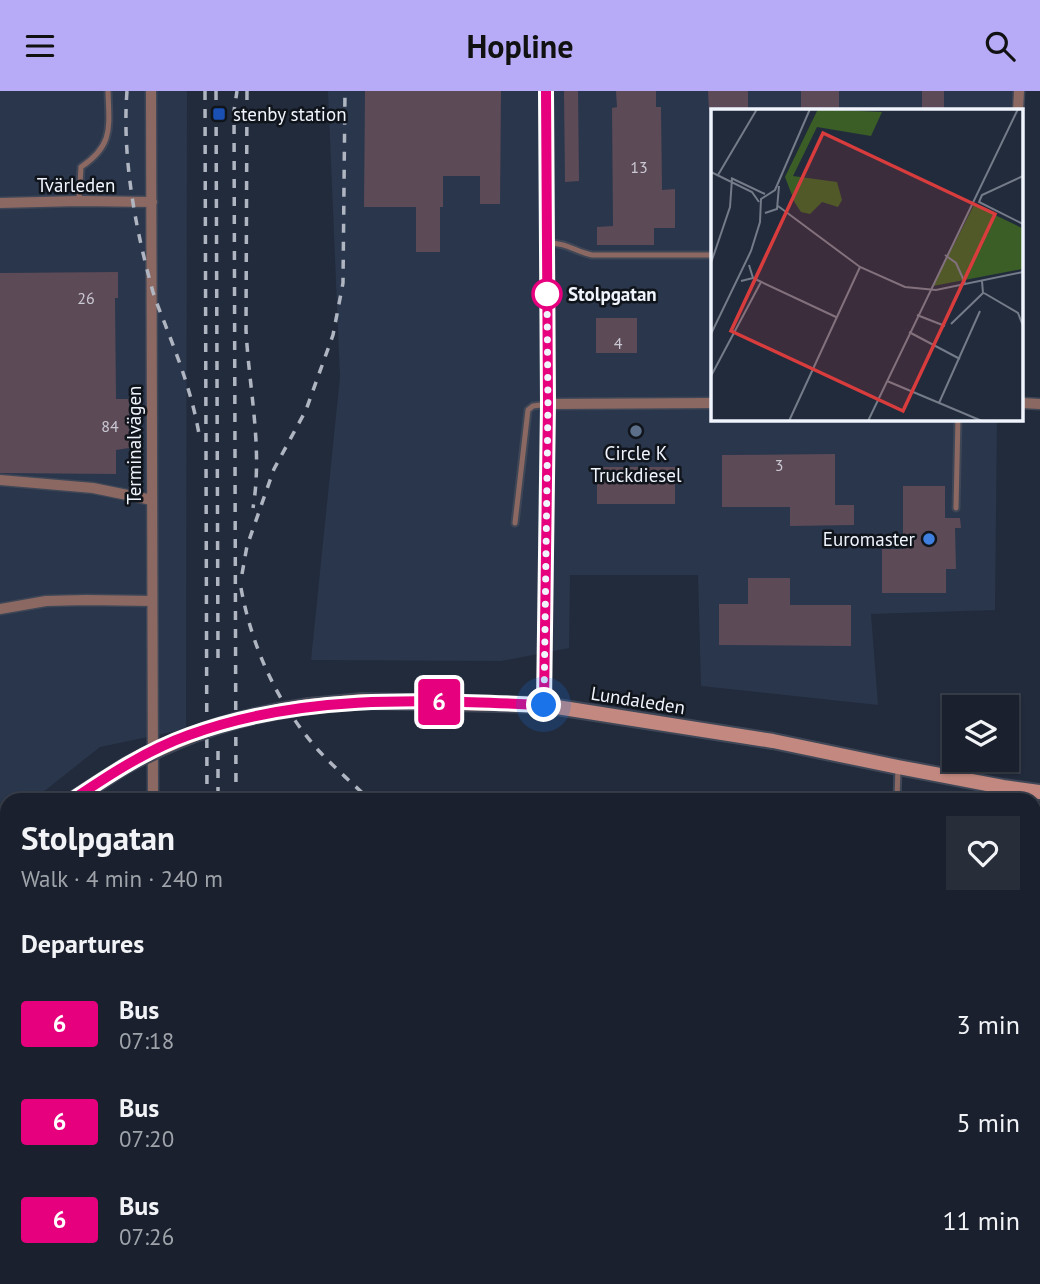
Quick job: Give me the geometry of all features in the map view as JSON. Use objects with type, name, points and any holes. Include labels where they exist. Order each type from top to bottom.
[{"type":"main road","name":"Lundaleden","points":[[83,793],[124,766],[187,735],[232,721],[279,711],[363,701],[544,705],[773,741],[1040,792]]},
{"type":"main road","name":"Lundaleden","points":[[1003,787],[1040,781]]},
{"type":"street","name":"Terminalvägen","points":[[151,91],[153,793]]},
{"type":"street","points":[[544,705],[548,404],[546,91]]},
{"type":"street","points":[[1018,109],[1019,91]]},
{"type":"street","name":"Tvärleden","points":[[0,203],[152,202]]},
{"type":"street","points":[[548,404],[711,403]]},
{"type":"street","points":[[0,480],[93,488],[152,500]]},
{"type":"street","points":[[0,608],[46,601],[152,601]]},
{"type":"lane","points":[[79,201],[81,167],[95,158],[105,143],[108,91]]},
{"type":"lane","points":[[547,243],[561,243],[592,255],[711,255]]},
{"type":"lane","points":[[514,523],[528,410],[533,406],[548,404]]},
{"type":"lane","points":[[956,508],[958,420]]},
{"type":"lane","points":[[897,793],[898,767]]},
{"type":"shaded area","points":[[0,91],[187,91],[186,729],[100,747],[42,793],[0,793]]},
{"type":"shaded area","points":[[328,91],[1014,91],[1013,109],[711,109],[711,420],[997,420],[995,610],[871,614],[878,705],[701,686],[698,575],[570,575],[569,648],[501,661],[311,660],[340,377]]},
{"type":"building","points":[[365,91],[501,91],[500,204],[480,204],[480,176],[443,176],[440,252],[416,252],[416,207],[364,207]]},
{"type":"building","points":[[564,91],[578,91],[579,181],[565,182]]},
{"type":"building","points":[[616,91],[656,91],[656,107],[661,107],[662,190],[675,189],[675,228],[654,228],[654,245],[597,245],[597,227],[613,226],[612,108],[617,107]]},
{"type":"building","points":[[708,91],[748,91],[748,109],[709,110]]},
{"type":"building","points":[[801,91],[839,91],[839,109],[801,109]]},
{"type":"building","points":[[922,91],[944,91],[944,109],[922,109]]},
{"type":"building","points":[[118,272],[118,298],[115,298],[116,399],[129,399],[129,436],[142,437],[142,446],[116,450],[116,474],[0,473],[0,273]]},
{"type":"building","points":[[596,318],[637,318],[637,353],[596,353]]},
{"type":"building","points":[[835,454],[835,505],[854,505],[854,525],[790,526],[790,507],[722,507],[722,455]]},
{"type":"building","points":[[597,467],[675,467],[675,504],[597,504]]},
{"type":"building","name":"Euromaster","points":[[903,486],[945,486],[945,518],[960,518],[961,528],[955,528],[956,569],[946,569],[946,593],[882,593],[882,549],[903,549]]},
{"type":"building","points":[[748,578],[790,578],[790,605],[851,605],[851,646],[719,645],[719,604],[748,604]]},
{"type":"railway","points":[[127,91],[128,167],[141,243],[155,297],[186,382],[199,434]]},
{"type":"railway","points":[[205,91],[207,793]]},
{"type":"railway","points":[[216,91],[218,660]]},
{"type":"railway","points":[[236,793],[234,111],[237,91]]},
{"type":"railway","points":[[247,91],[246,330],[257,463],[253,508]]},
{"type":"railway","points":[[242,574],[247,546],[274,469],[306,410],[333,335],[343,283],[345,91]]},
{"type":"railway","points":[[241,588],[252,632],[279,695],[319,751],[363,793]]},
{"type":"railway","points":[[218,751],[218,793]]},
{"type":"bus line","name":"6","points":[[82,793],[117,770],[187,735],[232,721],[279,711],[363,701],[544,705],[548,404],[546,91]]},
{"type":"place","name":"stenby station","points":[[219,114]]},
{"type":"place","name":"Stolpgatan","points":[[547,294]]},
{"type":"place","name":"Circle K Truckdiesel","points":[[636,431]]},
{"type":"place","name":"Euromaster","points":[[929,539]]},
{"type":"route","points":[[544,705],[547,294]]}]
